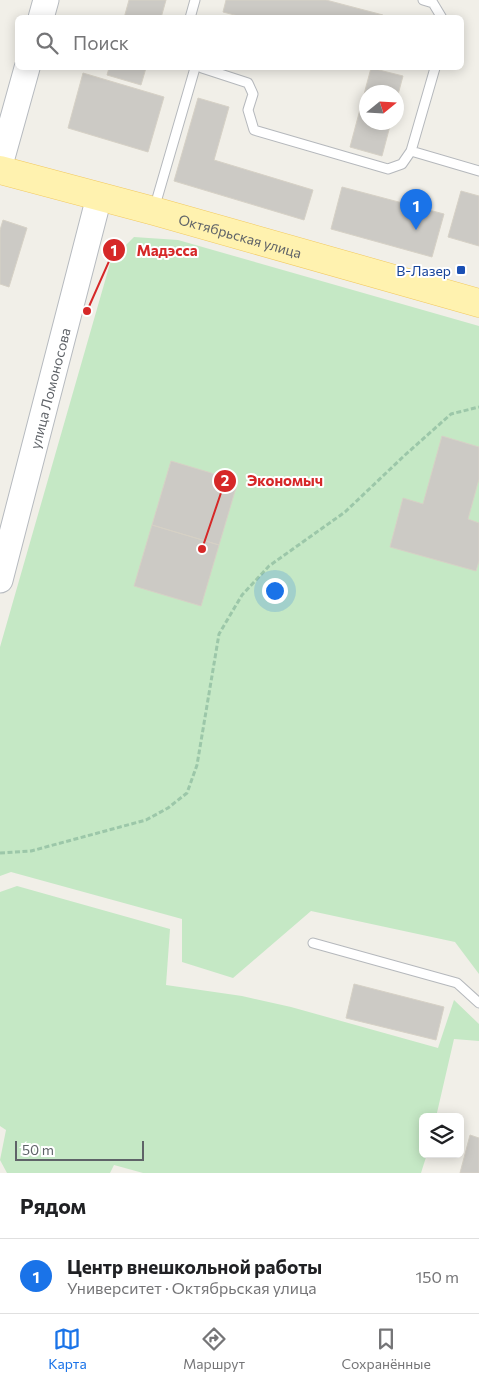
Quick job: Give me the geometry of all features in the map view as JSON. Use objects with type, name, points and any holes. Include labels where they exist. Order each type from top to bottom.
[{"type":"main road","points":[[42,15],[46,0]]},
{"type":"main road","points":[[0,165],[26,70]]},
{"type":"main road","name":"Октябрьская улица","points":[[0,170],[154,211],[479,303]]},
{"type":"main road","name":"улица Ломоносова","points":[[0,580],[99,197]]},
{"type":"lane","points":[[191,15],[195,0]]},
{"type":"lane","points":[[423,0],[433,3],[440,15]]},
{"type":"lane","points":[[154,211],[194,70]]},
{"type":"lane","points":[[208,70],[248,83],[253,94],[248,110],[254,130],[388,169],[402,164],[411,151],[434,70]]},
{"type":"lane","points":[[411,151],[479,171]]},
{"type":"lane","points":[[312,943],[457,983],[479,1003]]},
{"type":"path","points":[[0,853],[30,851],[146,820],[168,808],[187,793],[197,765],[219,634],[242,595],[269,566],[345,512],[451,414],[479,406]]},
{"type":"green space","points":[[134,237],[178,240],[479,326],[479,974],[455,942],[311,911],[233,978],[182,962],[182,919],[11,872],[0,876],[0,647],[111,260]]},
{"type":"green space","points":[[17,886],[170,929],[166,985],[242,996],[291,1007],[438,1048],[454,1000],[479,1024],[479,1041],[454,1039],[437,1113],[419,1113],[419,1158],[426,1158],[421,1173],[143,1173],[114,1165],[110,1173],[7,1173],[0,1160],[6,1130],[0,1126],[0,892]]},
{"type":"building","points":[[129,0],[166,0],[162,15],[125,15]]},
{"type":"building","points":[[226,0],[326,0],[383,15],[234,15],[223,12]]},
{"type":"building","points":[[108,70],[145,70],[141,85],[107,75]]},
{"type":"building","points":[[370,70],[379,70],[403,76],[401,85],[366,85]]},
{"type":"building","points":[[83,73],[164,97],[148,152],[68,128]]},
{"type":"building","points":[[198,98],[229,107],[214,160],[313,190],[304,220],[174,181]]},
{"type":"building","points":[[359,113],[359,130],[389,130],[382,156],[350,147]]},
{"type":"building","points":[[342,187],[444,214],[432,257],[331,229]]},
{"type":"building","points":[[461,191],[479,196],[479,246],[448,237]]},
{"type":"building","points":[[3,220],[27,228],[9,287],[0,284],[0,230]]},
{"type":"building","points":[[442,436],[479,447],[479,479],[468,519],[479,523],[479,561],[476,571],[390,547],[403,498],[423,504]]},
{"type":"building","points":[[171,461],[238,481],[219,545],[152,525]]},
{"type":"building","points":[[152,525],[219,545],[201,606],[134,586]]},
{"type":"building","points":[[354,984],[444,1007],[436,1040],[346,1018]]},
{"type":"building","points":[[470,1135],[479,1138],[479,1173],[460,1173]]},
{"type":"place","name":"Центр внешкольной работы","points":[[416,230]]},
{"type":"place","name":"В-Лазер","points":[[461,270]]},
{"type":"place","name":"Мадэсса","points":[[87,311]]},
{"type":"place","name":"Экономыч","points":[[202,549]]}]
